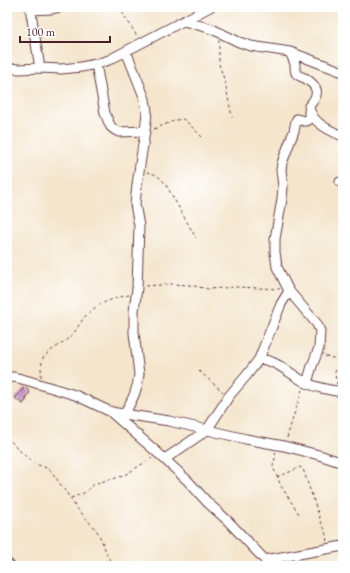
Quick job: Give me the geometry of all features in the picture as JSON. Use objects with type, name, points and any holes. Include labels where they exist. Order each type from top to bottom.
[{"type":"street","points":[[40,68],[30,8],[52,9],[60,7]]},
{"type":"street","points":[[188,7],[192,16]]},
{"type":"street","points":[[7,68],[61,69],[96,64],[109,60],[210,7]]},
{"type":"street","points":[[184,21],[219,32],[251,46],[290,52],[343,72]]},
{"type":"street","points":[[124,415],[138,388],[139,380],[134,333],[134,311],[139,226],[134,204],[145,131],[146,112],[145,99],[126,51]]},
{"type":"street","points":[[290,52],[295,63],[296,72],[312,84],[316,92],[315,98],[309,106],[309,116],[307,121],[304,122],[299,119],[296,120],[294,131],[282,162],[282,200],[275,239],[275,252],[277,267],[289,290],[317,324],[320,331],[319,348],[306,383]]},
{"type":"street","points":[[96,64],[108,123],[119,132],[145,131]]},
{"type":"street","points":[[309,111],[324,126],[343,136]]},
{"type":"street","points":[[162,456],[207,430],[229,396],[259,359],[281,304],[289,290]]},
{"type":"street","points":[[259,359],[276,364],[306,383],[325,390],[341,391]]},
{"type":"street","points":[[7,378],[14,377],[75,395],[109,411],[124,415],[169,420],[207,430],[284,446],[343,463]]},
{"type":"street","points":[[109,411],[162,456],[188,481],[208,503],[228,520],[266,563],[343,546]]},
{"type":"street","points":[[7,563],[10,566]]},
{"type":"path","points":[[119,7],[141,43]]},
{"type":"path","points":[[219,32],[219,64],[232,117]]},
{"type":"path","points":[[145,131],[183,119],[186,120],[203,138]]},
{"type":"path","points":[[139,168],[157,175],[161,179],[196,238]]},
{"type":"path","points":[[40,384],[43,359],[46,354],[73,334],[81,321],[88,314],[100,304],[105,302],[151,285],[190,285],[208,290],[237,287],[289,290]]},
{"type":"path","points":[[316,355],[337,359],[339,364],[335,374],[341,391]]},
{"type":"path","points":[[199,371],[216,387],[229,396]]},
{"type":"path","points":[[284,446],[306,383]]},
{"type":"path","points":[[7,438],[22,454],[34,463],[49,469],[74,506],[97,531],[109,559],[115,566]]},
{"type":"path","points":[[272,444],[276,457],[273,467],[281,486],[299,514]]},
{"type":"path","points":[[70,498],[84,493],[94,484],[124,476],[162,456]]},
{"type":"path","points":[[277,477],[300,467],[303,469],[325,530],[327,549]]},
{"type":"building","points":[[25,387],[30,393],[25,397],[27,399],[23,404],[15,398]]}]
